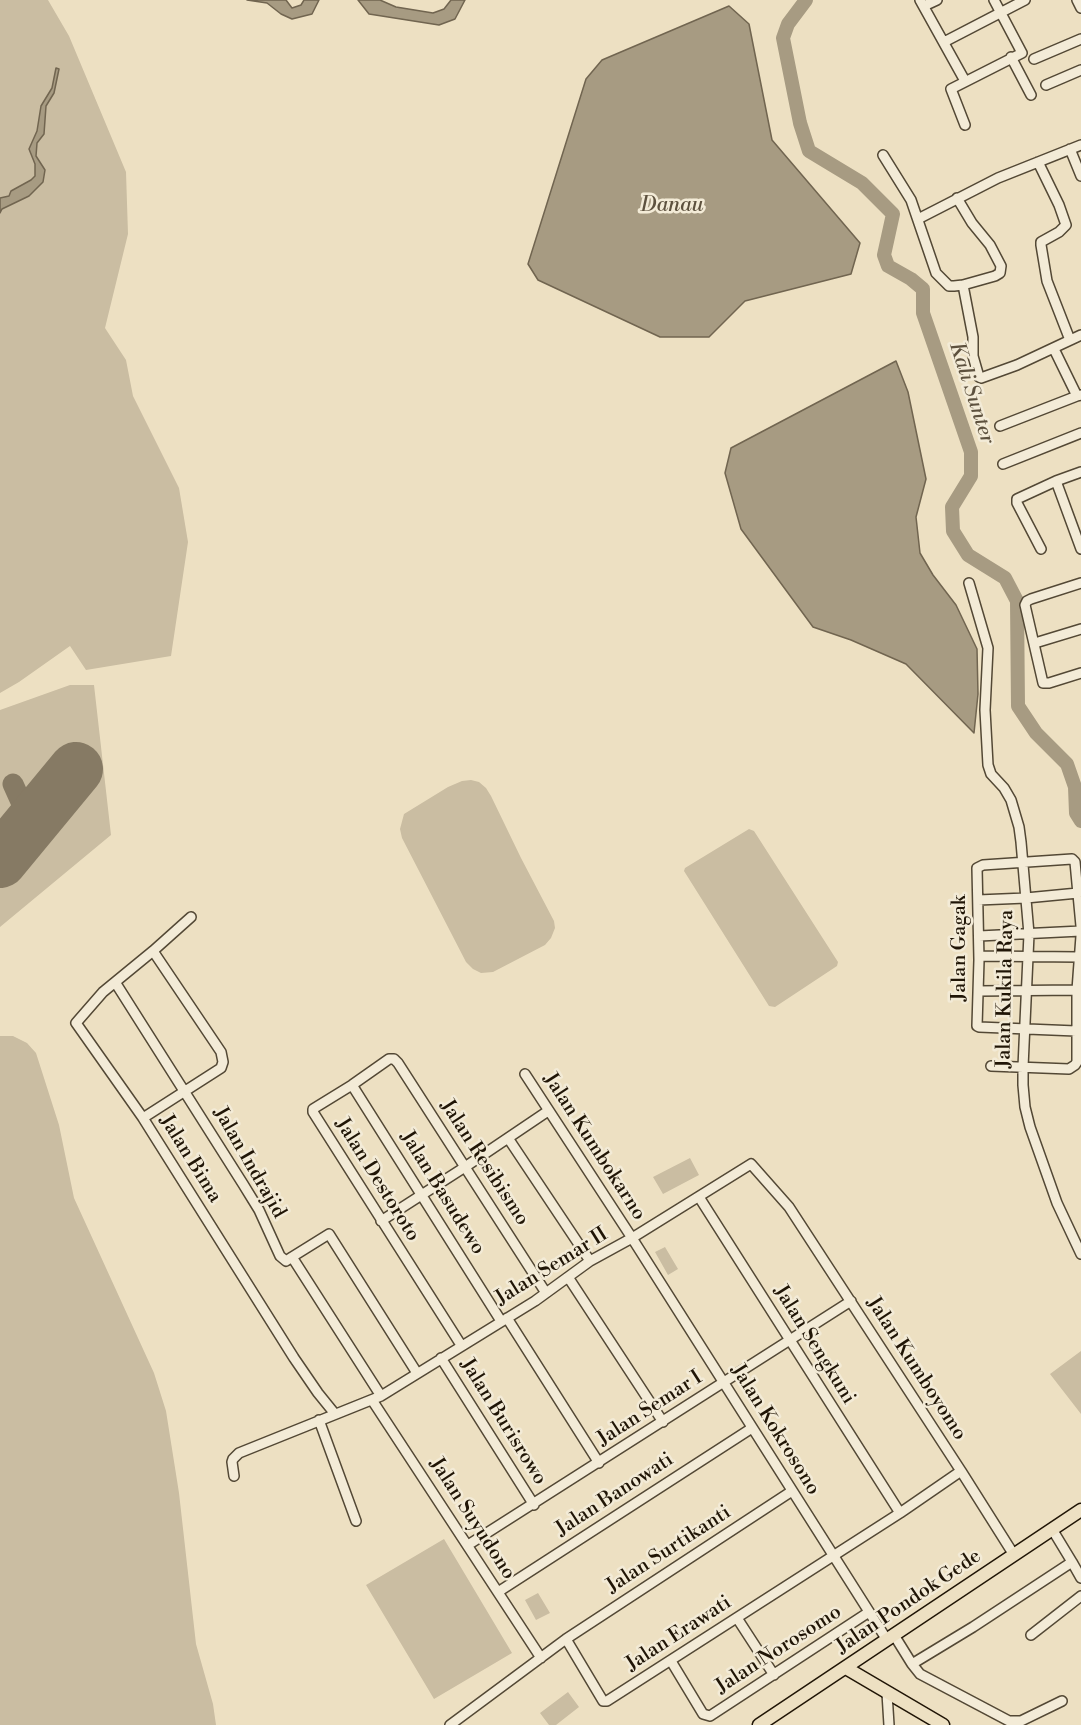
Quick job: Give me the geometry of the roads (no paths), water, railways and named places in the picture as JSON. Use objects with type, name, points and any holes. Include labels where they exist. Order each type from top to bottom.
[{"type":"main road","name":"Jalan Pondok Gede","points":[[759,1725],[851,1668],[891,1637],[1081,1510]]},
{"type":"main road","points":[[851,1668],[887,1693],[943,1725]]},
{"type":"street","points":[[937,0],[922,3],[964,81]]},
{"type":"street","points":[[965,125],[951,89],[1022,52],[994,0]]},
{"type":"street","points":[[944,42],[1025,0]]},
{"type":"street","points":[[1077,0],[1081,8]]},
{"type":"street","points":[[1034,59],[1081,39]]},
{"type":"street","points":[[1011,57],[1031,95]]},
{"type":"street","points":[[1046,85],[1081,70]]},
{"type":"street","points":[[918,219],[998,178],[1081,145]]},
{"type":"street","points":[[1070,149],[1081,176]]},
{"type":"street","points":[[883,155],[911,200],[936,273],[949,286],[963,285],[995,276],[1000,273],[1001,266],[990,245],[972,223],[957,198]]},
{"type":"street","points":[[1038,162],[1066,225],[1059,232],[1041,242],[1041,245],[1047,281],[1070,340]]},
{"type":"street","points":[[963,285],[973,337],[973,356],[981,378],[1017,365],[1081,335]]},
{"type":"street","points":[[1000,426],[1079,396],[1054,349]]},
{"type":"street","points":[[1003,464],[1081,433]]},
{"type":"street","points":[[1041,549],[1017,499],[1081,472]]},
{"type":"street","points":[[1056,481],[1081,549]]},
{"type":"street","name":"Jalan Kukila Raya","points":[[969,583],[988,648],[985,710],[987,765],[1011,800],[1019,827],[1029,934],[1024,1030],[1024,1096],[1030,1127],[1060,1212],[1081,1254]]},
{"type":"street","points":[[1081,583],[1027,601],[1026,607],[1044,683],[1081,673]]},
{"type":"street","points":[[1035,643],[1081,629]]},
{"type":"street","points":[[1022,861],[1072,859],[1075,862],[1081,926]]},
{"type":"street","name":"Jalan Gagak","points":[[1022,861],[977,868],[980,936],[977,1023],[979,1028],[1024,1030]]},
{"type":"street","points":[[978,900],[1078,893]]},
{"type":"street","name":"Jalan Bima","points":[[191,917],[103,992],[76,1023],[142,1118],[294,1358],[335,1414]]},
{"type":"street","points":[[980,936],[1081,931]]},
{"type":"street","points":[[991,1066],[1072,1068],[1077,1062],[1077,990],[1081,936]]},
{"type":"street","points":[[142,1118],[220,1068],[224,1062],[221,1052],[153,951]]},
{"type":"street","points":[[980,956],[1079,957]]},
{"type":"street","points":[[115,982],[184,1090]]},
{"type":"street","points":[[979,991],[1077,990]]},
{"type":"street","points":[[1024,1030],[1076,1031]]},
{"type":"street","name":"Jalan Destoroto","points":[[389,1059],[313,1109],[313,1112],[461,1345]]},
{"type":"street","name":"Jalan Resibismo","points":[[389,1059],[394,1059],[398,1063],[546,1293]]},
{"type":"street","name":"Jalan Kumbokarno","points":[[525,1074],[632,1238]]},
{"type":"street","name":"Jalan Basudewo","points":[[352,1085],[599,1463]]},
{"type":"street","name":"Jalan Indrajid","points":[[184,1090],[249,1193],[280,1256],[286,1261],[292,1257],[377,1398]]},
{"type":"street","points":[[381,1221],[548,1111]]},
{"type":"street","points":[[508,1138],[590,1262]]},
{"type":"street","name":"Jalan Semar II","points":[[377,1398],[546,1293],[590,1262],[751,1164]]},
{"type":"street","name":"Jalan Kumboyomo","points":[[751,1164],[789,1207],[961,1471],[834,1555]]},
{"type":"street","name":"Jalan Sengkuni","points":[[699,1197],[900,1513]]},
{"type":"street","points":[[292,1257],[329,1234],[417,1373]]},
{"type":"street","name":"Jalan Kokrosono","points":[[632,1238],[869,1612],[912,1664]]},
{"type":"street","points":[[568,1277],[663,1422]]},
{"type":"street","name":"Jalan Semar I","points":[[468,1545],[851,1301]]},
{"type":"street","name":"Jalan Burisrowo","points":[[441,1358],[534,1504]]},
{"type":"street","points":[[234,1476],[232,1462],[236,1456],[377,1398]]},
{"type":"street","name":"Jalan Suyudono","points":[[377,1398],[541,1658]]},
{"type":"street","points":[[319,1420],[356,1521]]},
{"type":"street","name":"Jalan Banowati","points":[[498,1592],[752,1428]]},
{"type":"street","points":[[961,1471],[1014,1555]]},
{"type":"street","name":"Jalan Surtikanti","points":[[450,1725],[566,1639],[792,1491]]},
{"type":"street","points":[[1052,1529],[1081,1578]]},
{"type":"street","name":"Jalan Erawati","points":[[566,1639],[603,1701],[612,1699],[834,1555]]},
{"type":"street","points":[[1062,1701],[1021,1721],[1010,1721],[920,1674],[912,1664],[1072,1562]]},
{"type":"street","points":[[1031,1635],[1081,1596]]},
{"type":"street","name":"Jalan Norosomo","points":[[671,1661],[703,1714],[713,1715],[869,1612]]},
{"type":"street","points":[[737,1618],[774,1675]]},
{"type":"street","points":[[887,1693],[889,1725]]},
{"type":"water","points":[[247,0],[286,0],[292,8],[301,5],[304,0],[319,0],[312,14],[292,19],[267,3]]},
{"type":"water","points":[[358,0],[380,0],[396,7],[433,13],[444,9],[451,0],[465,0],[455,19],[439,25],[369,14]]},
{"type":"water","name":"Danau","points":[[729,6],[749,24],[772,140],[860,243],[851,274],[745,301],[709,337],[660,337],[538,280],[528,264],[586,79],[602,60]]},
{"type":"water","points":[[56,68],[59,69],[54,93],[46,106],[44,134],[37,143],[36,156],[45,170],[43,182],[29,196],[2,209],[0,213],[0,198],[9,196],[11,191],[35,176],[35,164],[29,149],[37,131],[41,106],[52,88]]},
{"type":"water","points":[[896,361],[908,392],[926,479],[916,517],[920,553],[933,575],[956,605],[977,649],[978,694],[974,733],[906,664],[851,640],[813,627],[741,529],[725,473],[731,448]]},
{"type":"waterway","name":"Kali Sunter","points":[[806,0],[788,24],[783,38],[800,123],[809,151],[862,183],[893,214],[884,255],[888,266],[923,289],[923,313],[971,452],[971,476],[952,507],[953,531],[968,555],[1005,578],[1017,601],[1018,706],[1036,733],[1067,764],[1075,787],[1076,813],[1081,821]]}]
